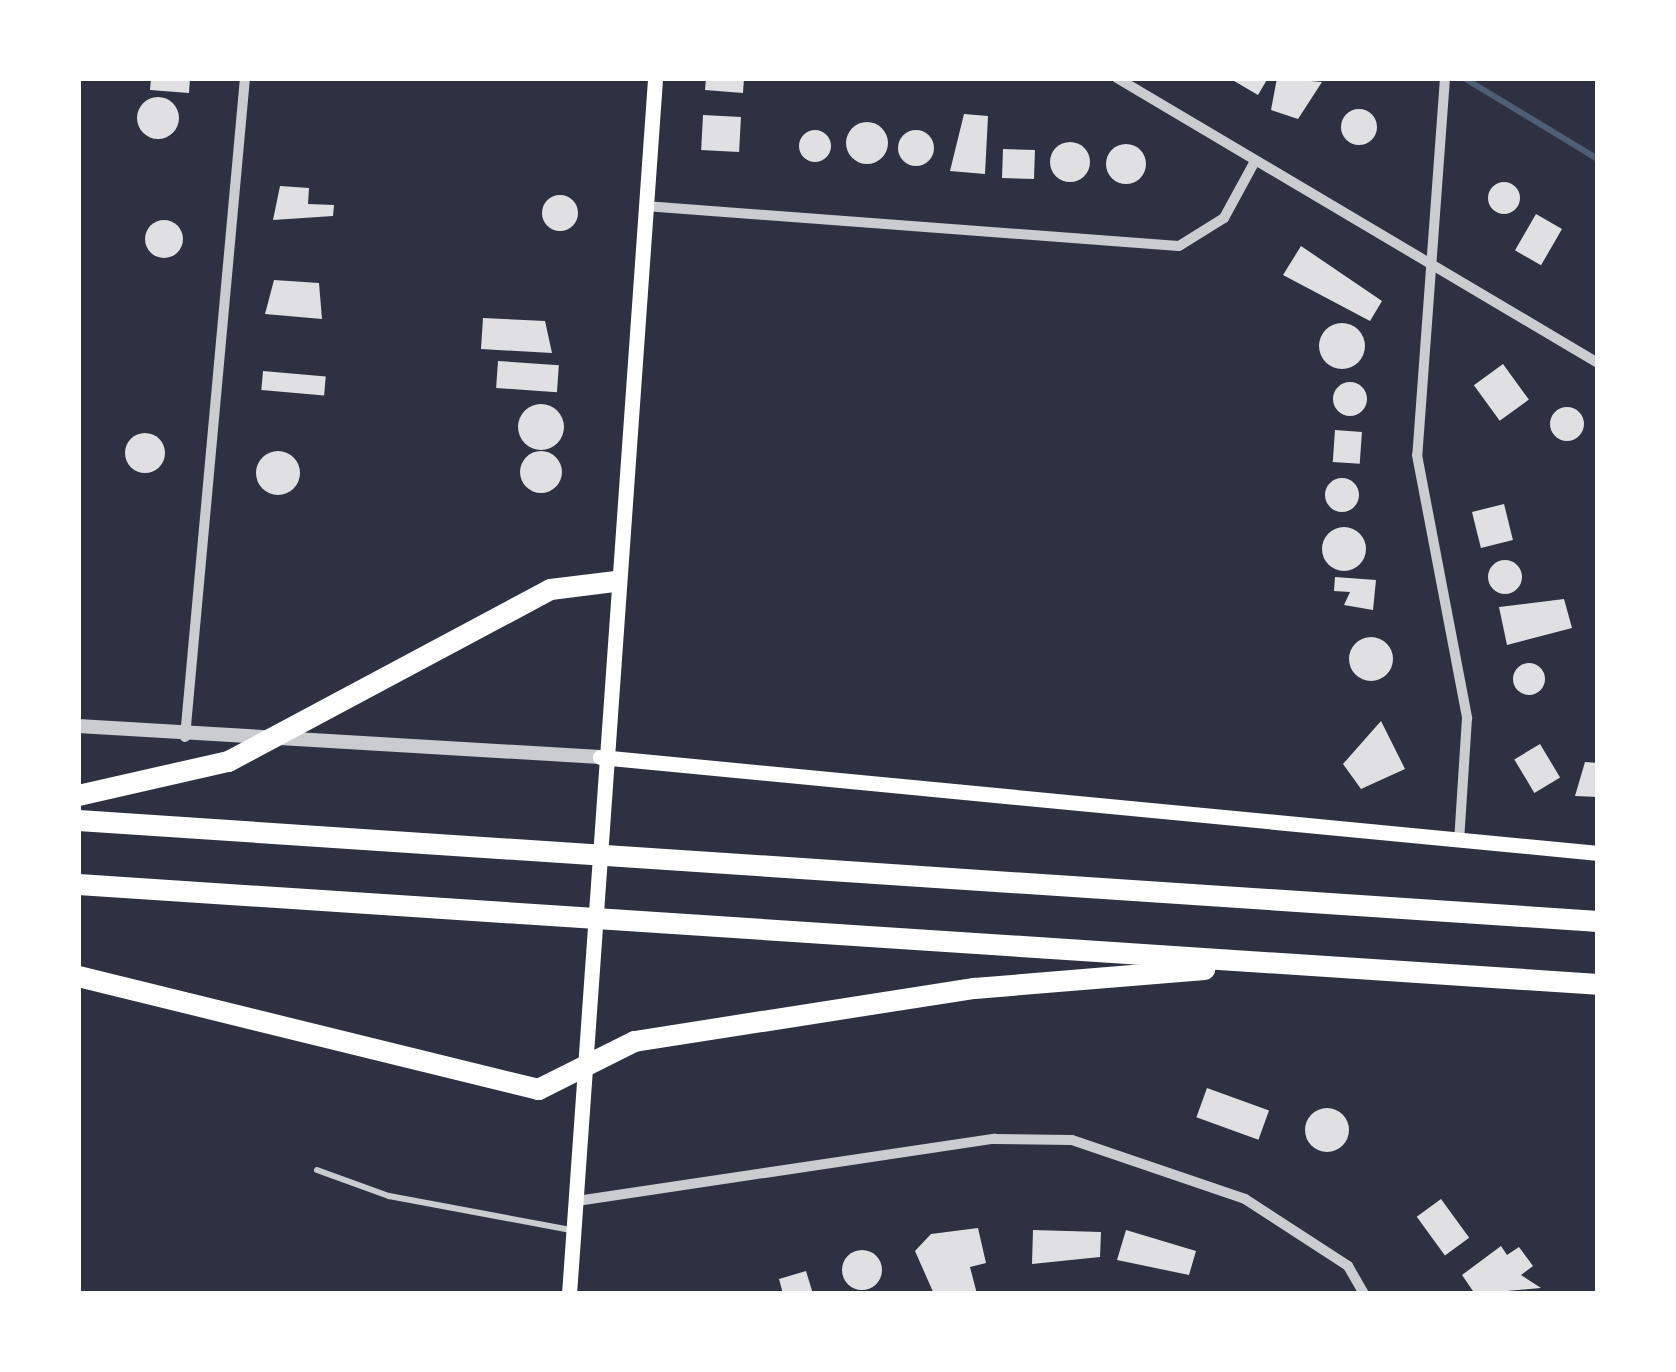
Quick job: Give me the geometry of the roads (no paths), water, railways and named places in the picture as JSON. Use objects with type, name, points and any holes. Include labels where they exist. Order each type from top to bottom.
[{"type":"highway","points":[[78,795],[228,761],[550,589],[614,581]]},
{"type":"highway","points":[[78,820],[1598,921]]},
{"type":"highway","points":[[78,884],[1598,984]]},
{"type":"highway","points":[[78,976],[538,1089],[582,1072],[634,1041],[974,988],[1265,962]]},
{"type":"main road","points":[[569,1294],[598,798],[655,78]]},
{"type":"main road","points":[[601,757],[1598,853]]},
{"type":"street","points":[[185,737],[245,78]]},
{"type":"street","points":[[1117,78],[1254,164],[1598,363]]},
{"type":"street","points":[[1445,78],[1417,455],[1467,718],[1459,842]]},
{"type":"street","points":[[645,206],[1179,246],[1224,218],[1254,164]]},
{"type":"street","points":[[78,727],[296,746],[601,757]]},
{"type":"street","points":[[577,1201],[994,1139],[1072,1140],[1245,1199],[1348,1266],[1364,1294]]},
{"type":"lane","points":[[317,1170],[389,1196],[574,1230]]},
{"type":"waterway","points":[[1464,78],[1598,159]]}]
